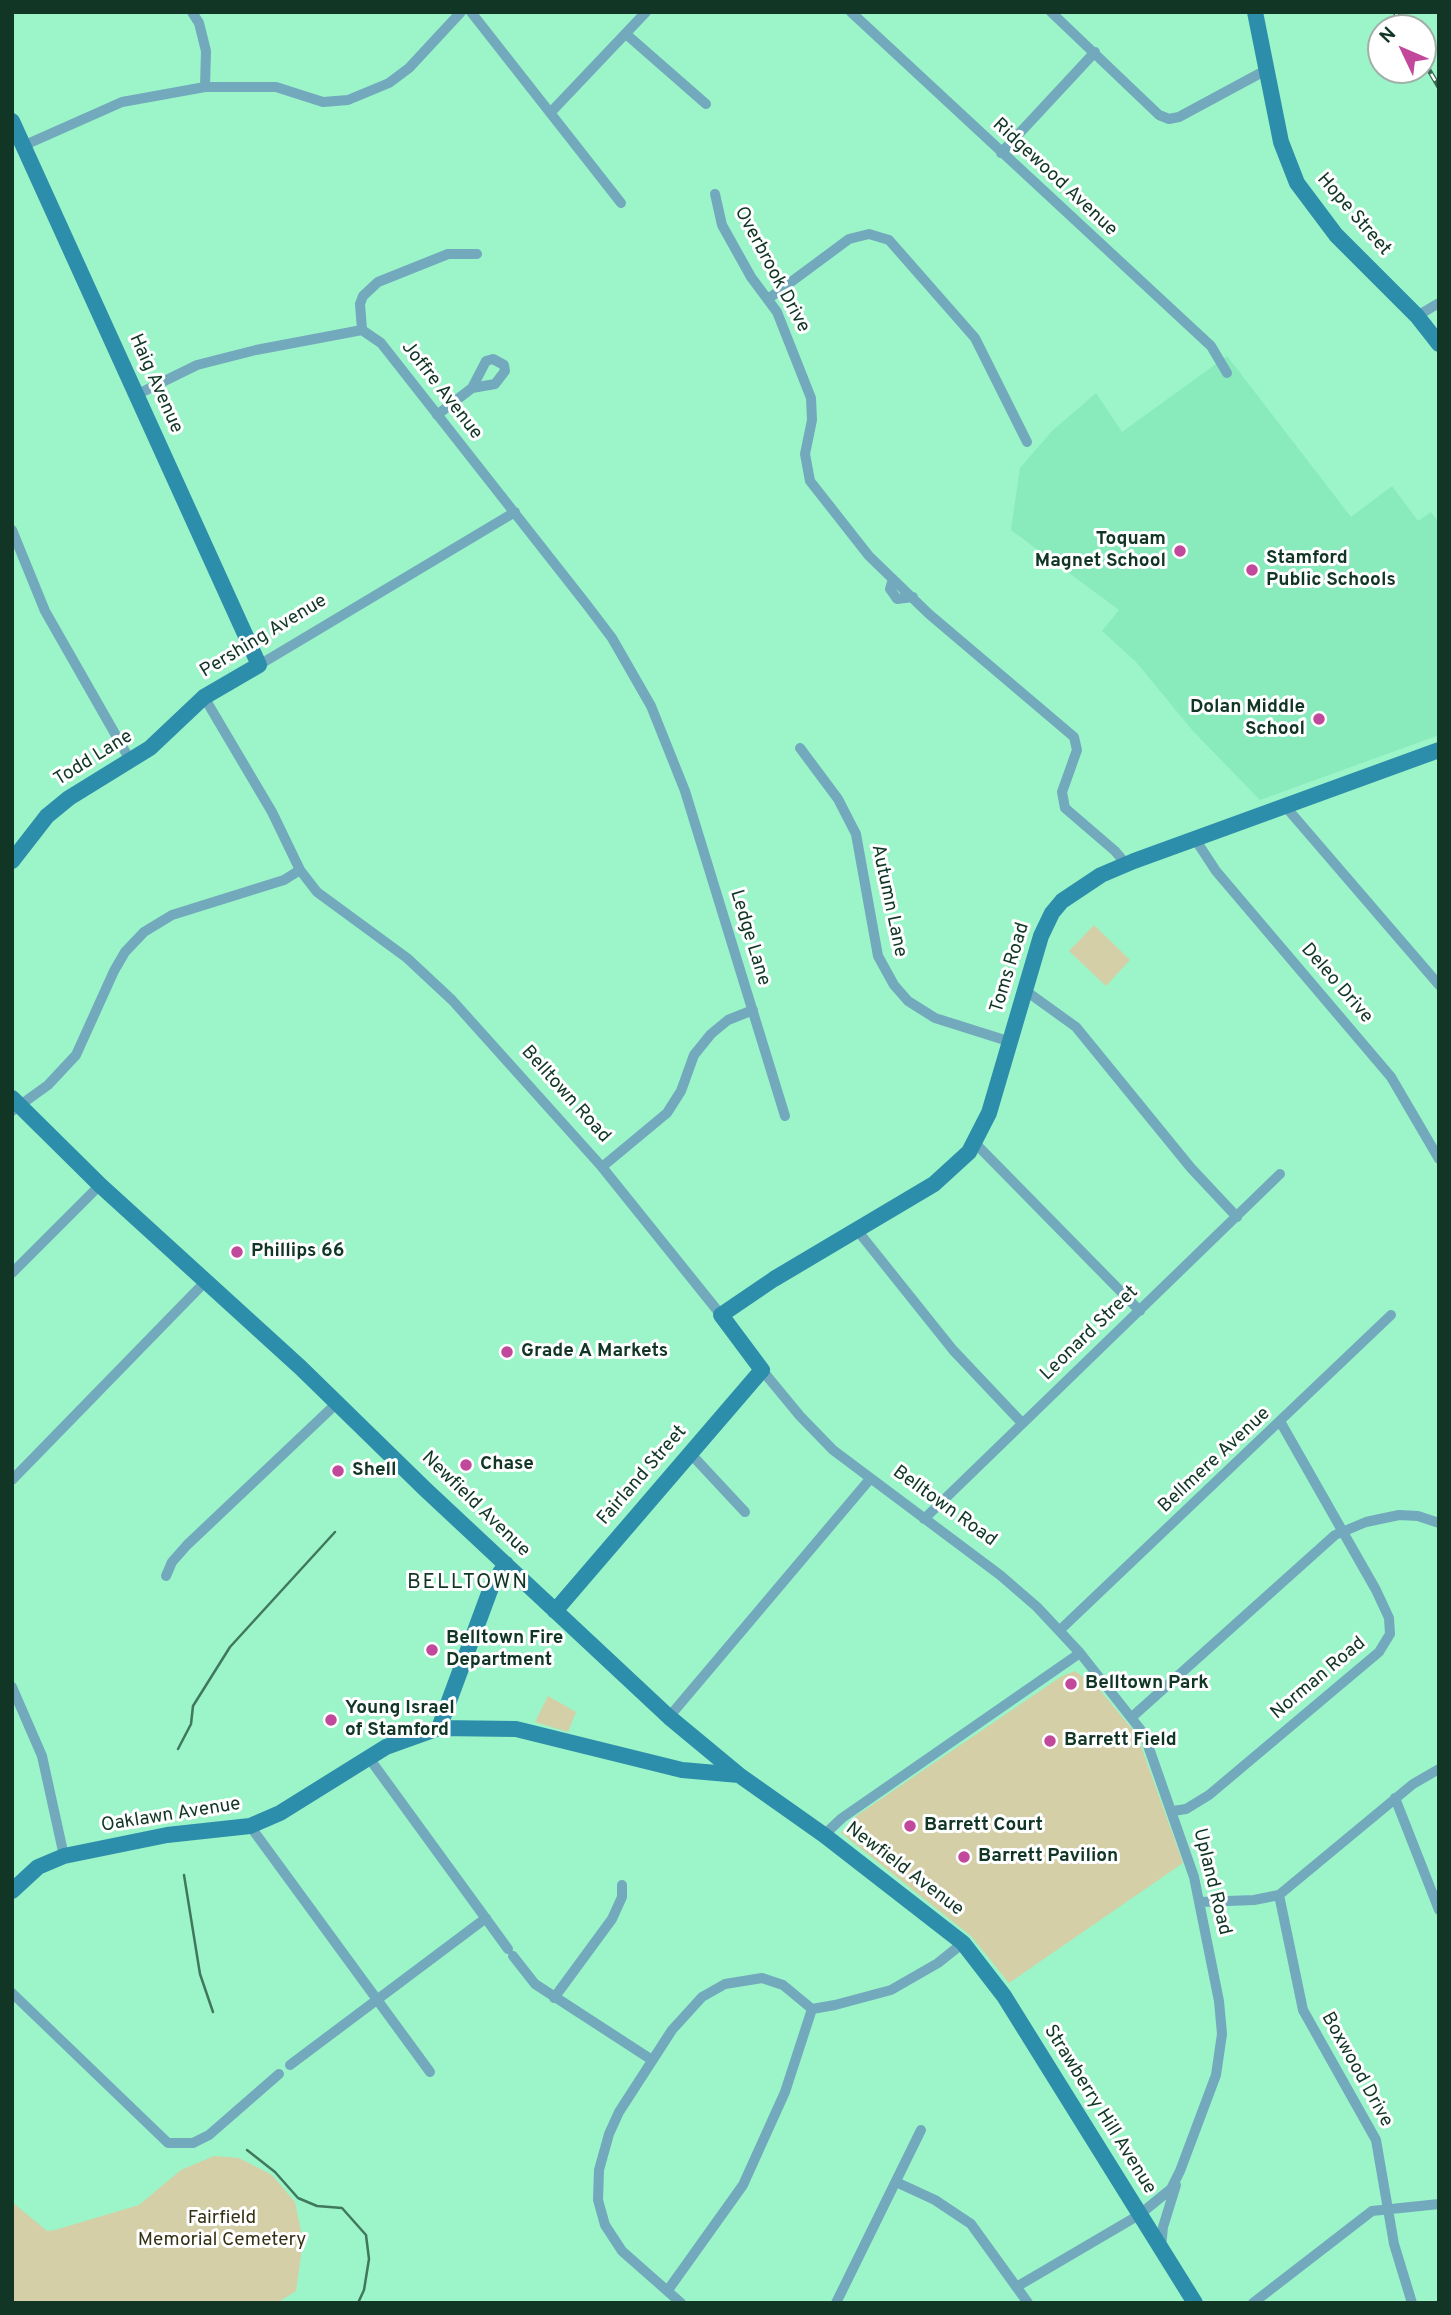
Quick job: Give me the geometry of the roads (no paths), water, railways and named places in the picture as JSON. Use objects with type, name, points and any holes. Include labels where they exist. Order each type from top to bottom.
[{"type":"street","points":[[191,12],[199,23],[206,51],[205,87]]},
{"type":"street","points":[[25,145],[122,102],[205,87],[276,87],[323,102],[348,100],[390,83],[408,68],[461,12]]},
{"type":"street","points":[[471,12],[552,111],[621,203]]},
{"type":"street","points":[[552,111],[646,12]]},
{"type":"street","name":"Ridgewood Avenue","points":[[851,12],[1211,346],[1227,373]]},
{"type":"street","points":[[1051,12],[1159,115],[1173,119],[1268,69]]},
{"type":"street","name":"Hope Street","points":[[1255,12],[1281,142],[1305,197],[1336,234],[1417,316],[1439,344]]},
{"type":"street","points":[[626,34],[706,104]]},
{"type":"street","points":[[1001,153],[1095,52]]},
{"type":"street","name":"Haig Avenue","points":[[12,121],[259,665]]},
{"type":"street","name":"Overbrook Drive","points":[[715,194],[722,225],[751,277],[785,327],[811,398],[812,420],[805,454],[810,481],[857,542],[929,614],[1074,737],[1077,750],[1062,793],[1065,808],[1115,850],[1126,864]]},
{"type":"street","points":[[768,299],[849,239],[869,234],[889,240],[970,331],[1027,442]]},
{"type":"street","points":[[136,395],[197,365],[219,358],[362,330],[360,304],[363,296],[378,282],[448,254],[477,254]]},
{"type":"street","points":[[1417,316],[1439,303]]},
{"type":"street","name":"Joffre Avenue","points":[[362,330],[381,343],[515,512],[612,638],[629,669]]},
{"type":"street","points":[[438,415],[472,388]]},
{"type":"street","name":"Pershing Avenue","points":[[300,870],[272,813],[204,697],[515,512]]},
{"type":"street","points":[[12,530],[45,611],[130,760]]},
{"type":"street","name":"Ledge Lane","points":[[602,1167],[667,1114],[681,1091],[694,1055],[710,1034],[728,1020],[752,1010],[668,741],[629,669]]},
{"type":"street","name":"Todd Lane","points":[[13,860],[47,816],[150,748],[204,697]]},
{"type":"street","name":"Autumn Lane","points":[[800,748],[838,799],[856,834],[878,956],[894,985],[908,1001],[935,1018],[1011,1042]]},
{"type":"street","name":"Toms Road","points":[[720,1315],[774,1279],[948,1174],[975,1143],[989,1113],[1041,936],[1056,908],[1076,890],[1126,864],[1439,750]]},
{"type":"street","points":[[1285,806],[1439,985]]},
{"type":"street","name":"Deleo Drive","points":[[1195,839],[1216,871],[1391,1077],[1439,1160]]},
{"type":"street","points":[[15,1105],[48,1085],[75,1055],[114,971],[125,952],[144,932],[172,915],[284,880],[300,870]]},
{"type":"street","name":"Belltown Road","points":[[300,870],[317,892],[407,958],[436,984],[602,1167],[762,1370],[820,1438],[870,1479],[1010,1583],[1060,1630]]},
{"type":"street","points":[[1026,991],[1076,1027],[1191,1168],[1237,1217]]},
{"type":"street","points":[[752,1010],[785,1116]]},
{"type":"street","name":"Newfield Avenue","points":[[15,1105],[204,1283],[337,1402],[669,1717],[739,1776],[824,1835],[963,1942]]},
{"type":"street","points":[[975,1143],[1140,1311]]},
{"type":"street","name":"Leonard Street","points":[[924,1519],[1280,1174]]},
{"type":"street","points":[[12,1273],[100,1185]]},
{"type":"street","points":[[857,1230],[953,1350],[1021,1423]]},
{"type":"street","points":[[12,1480],[204,1283]]},
{"type":"street","name":"Bellmere Avenue","points":[[1060,1630],[1281,1423],[1391,1315]]},
{"type":"street","name":"Fairland Street","points":[[555,1611],[762,1370]]},
{"type":"street","points":[[166,1576],[172,1562],[187,1545],[337,1402]]},
{"type":"street","name":"Norman Road","points":[[1173,1811],[1186,1808],[1209,1795],[1386,1644],[1390,1634],[1390,1618],[1281,1423]]},
{"type":"street","points":[[690,1453],[745,1512]]},
{"type":"street","points":[[669,1717],[870,1479]]},
{"type":"street","points":[[1132,1717],[1318,1547],[1342,1531],[1399,1515],[1418,1516],[1439,1523]]},
{"type":"street","points":[[439,1728],[492,1585],[506,1564]]},
{"type":"street","name":"Upland Road","points":[[1060,1630],[1132,1717],[1148,1743],[1173,1811],[1200,1902],[1219,2001],[1221,2045],[1212,2087],[1180,2171],[1163,2227],[1161,2250]]},
{"type":"street","points":[[824,1835],[842,1818],[1080,1653]]},
{"type":"street","points":[[12,1687],[42,1756],[64,1856]]},
{"type":"street","name":"Oaklawn Avenue","points":[[13,1888],[38,1867],[64,1856],[159,1836],[250,1826],[280,1813],[405,1738],[439,1728],[516,1728],[682,1770],[739,1776]]},
{"type":"street","points":[[369,1758],[535,1984],[652,2060]]},
{"type":"street","points":[[1200,1902],[1254,1900],[1279,1895],[1395,1798],[1439,1769]]},
{"type":"street","points":[[1395,1798],[1439,1910]]},
{"type":"street","points":[[250,1826],[430,2072]]},
{"type":"street","points":[[554,1998],[611,1919],[622,1897],[622,1885]]},
{"type":"street","name":"Boxwood Drive","points":[[1279,1895],[1303,2010],[1310,2028],[1373,2133],[1380,2153],[1400,2268],[1412,2303]]},
{"type":"street","points":[[290,2065],[485,1918]]},
{"type":"street","points":[[811,2009],[891,1990],[938,1963],[963,1942]]},
{"type":"street","name":"Strawberry Hill Avenue","points":[[963,1942],[1004,1996],[1195,2303]]},
{"type":"street","points":[[681,2303],[622,2251],[605,2225],[598,2200],[599,2170],[609,2134],[652,2060],[692,2007],[725,1984],[751,1977],[772,1981],[790,1990],[811,2009]]},
{"type":"street","points":[[12,1993],[168,2143],[193,2143],[209,2135],[279,2074]]},
{"type":"street","points":[[668,2290],[743,2185],[785,2092],[811,2009]]},
{"type":"street","points":[[835,2303],[920,2130]]},
{"type":"street","name":"Upland Road","points":[[1018,2286],[1139,2215],[1171,2189],[1180,2171]]},
{"type":"street","points":[[896,2182],[935,2200],[971,2224],[1028,2303]]},
{"type":"street","points":[[1253,2303],[1372,2211],[1439,2204]]},
{"type":"waterway","points":[[178,1749],[191,1724],[193,1706],[230,1647],[335,1532]]},
{"type":"waterway","points":[[184,1875],[200,1974],[213,2012]]},
{"type":"waterway","points":[[247,2150],[275,2172],[298,2198],[317,2206],[342,2208],[366,2235],[369,2259],[364,2290],[358,2303]]},
{"type":"place","name":"Toquam Magnet School","points":[[1180,551]]},
{"type":"place","name":"Stamford Public Schools","points":[[1252,570]]},
{"type":"place","name":"Dolan Middle School","points":[[1319,719]]},
{"type":"place","name":"Phillips 66","points":[[237,1252]]},
{"type":"place","name":"Grade A Markets","points":[[507,1352]]},
{"type":"place","name":"Chase","points":[[466,1465]]},
{"type":"place","name":"Shell","points":[[338,1471]]},
{"type":"place","name":"Belltown Fire Department","points":[[432,1650]]},
{"type":"place","name":"Belltown Park","points":[[1071,1684]]},
{"type":"place","name":"Young Israel of Stamford","points":[[331,1720]]},
{"type":"place","name":"Barrett Field","points":[[1050,1741]]},
{"type":"place","name":"Barrett Court","points":[[910,1826]]},
{"type":"place","name":"Barrett Pavilion","points":[[964,1857]]},
{"type":"district","name":"BELLTOWN","points":[[468,1584]]},
{"type":"park label","name":"Fairfield Memorial Cemetery","points":[[222,2230]]}]
